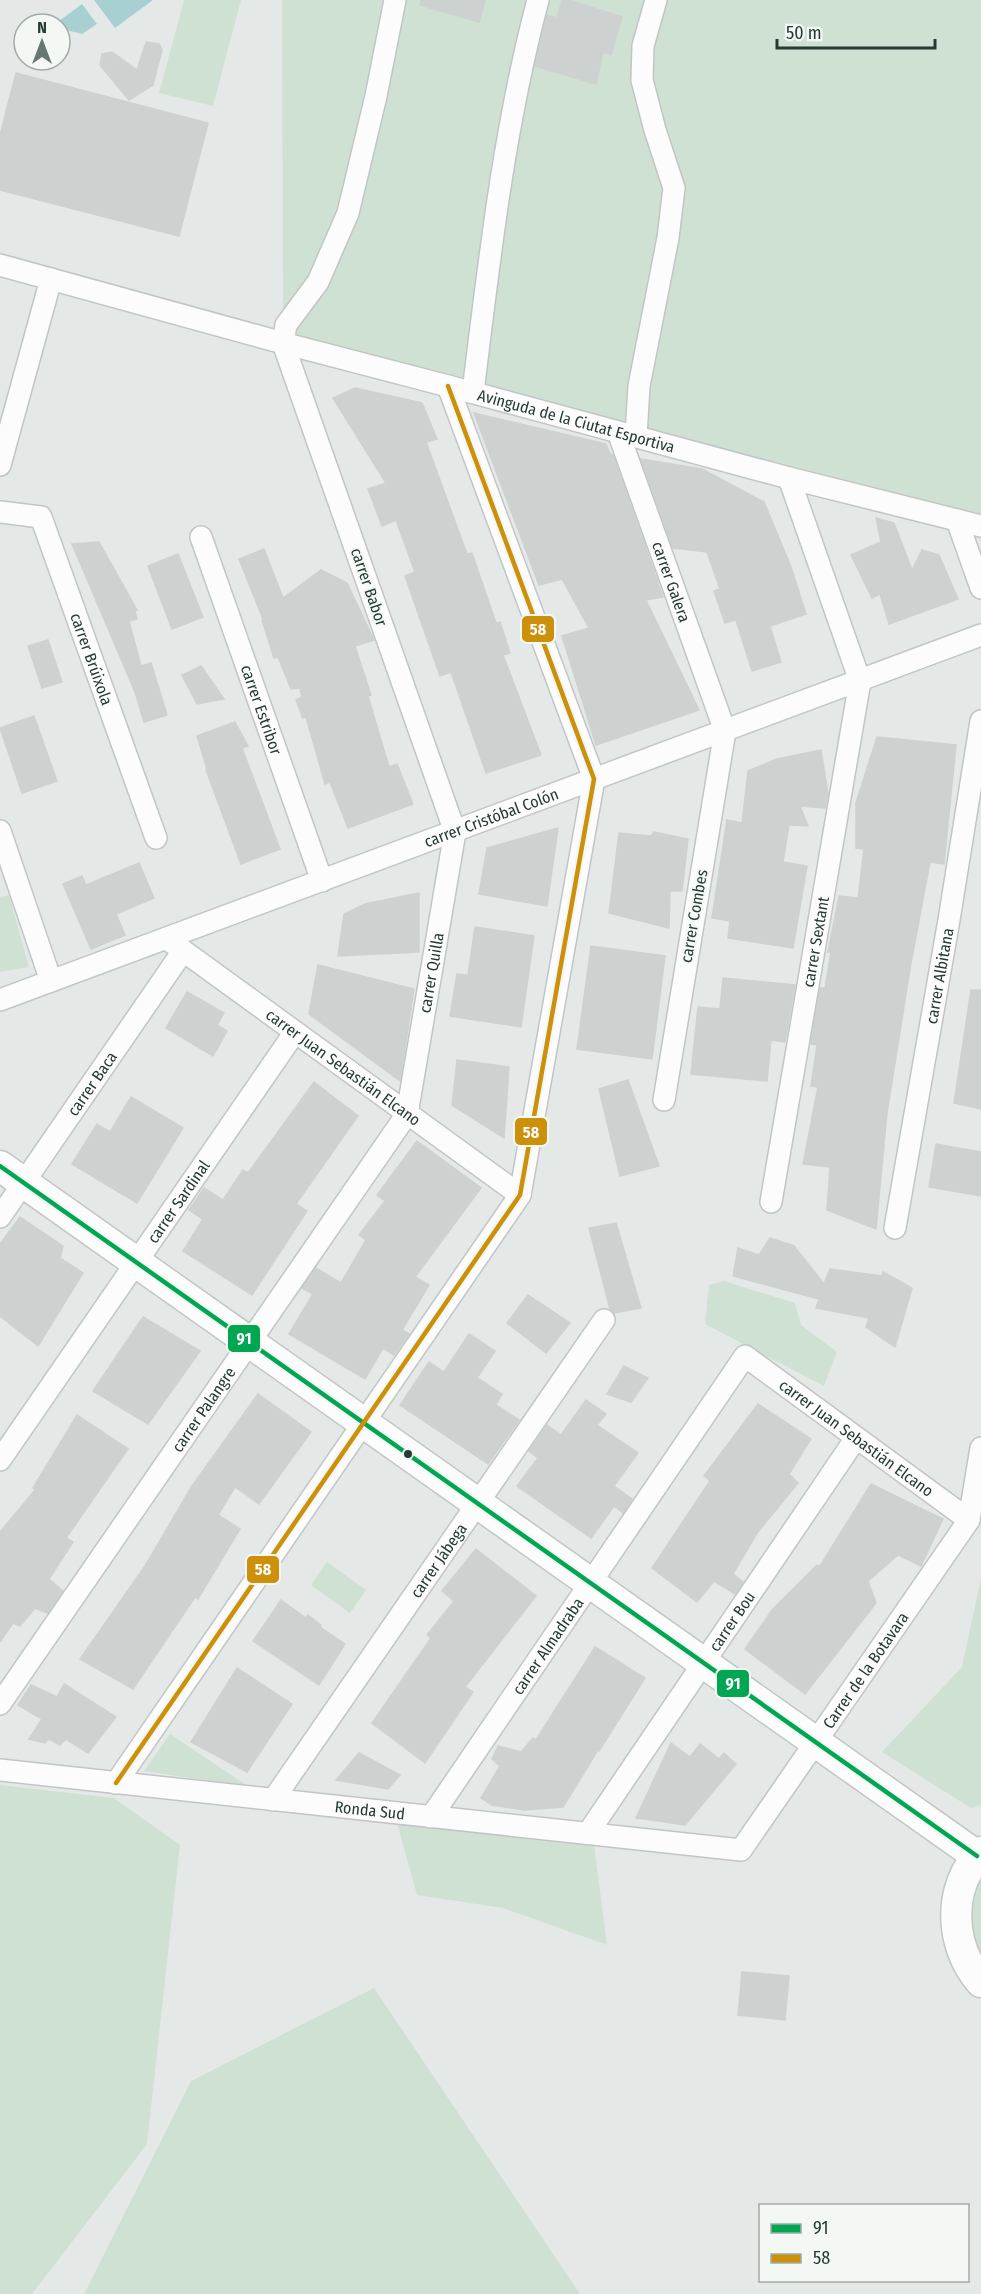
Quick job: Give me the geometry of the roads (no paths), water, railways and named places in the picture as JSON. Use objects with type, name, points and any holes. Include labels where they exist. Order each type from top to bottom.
[{"type":"street","points":[[283,343],[286,325],[318,282],[348,213],[378,87],[395,0]]},
{"type":"street","points":[[472,392],[489,263],[523,55],[538,0]]},
{"type":"street","points":[[627,434],[639,386],[668,238],[674,188],[642,80],[643,46],[656,0]]},
{"type":"street","name":"Avinguda de la Ciutat Esportiva","points":[[0,265],[789,478],[981,526]]},
{"type":"street","points":[[0,465],[51,279]]},
{"type":"street","name":"carrer Babor","points":[[283,343],[455,832]]},
{"type":"street","points":[[116,1783],[520,1195],[594,779],[448,386]]},
{"type":"street","name":"carrer Galera","points":[[627,434],[725,731]]},
{"type":"street","points":[[789,478],[860,681]]},
{"type":"street","name":"carrer Brúixola","points":[[0,512],[41,517],[156,838]]},
{"type":"street","points":[[957,520],[981,588]]},
{"type":"street","name":"carrer Estribor","points":[[201,537],[322,881]]},
{"type":"street","name":"carrer Cristóbal Colón","points":[[0,1000],[51,981],[175,945],[322,881],[981,635]]},
{"type":"street","name":"carrer Sextant","points":[[771,1202],[860,681]]},
{"type":"street","name":"carrer Albitana","points":[[895,1228],[981,722]]},
{"type":"street","name":"carrer Combes","points":[[664,1100],[725,731]]},
{"type":"street","points":[[0,831],[51,981]]},
{"type":"street","name":"carrer Quilla","points":[[407,1114],[455,832]]},
{"type":"street","name":"carrer Juan Sebastián Elcano","points":[[175,945],[520,1195]]},
{"type":"street","name":"carrer Baca","points":[[0,1217],[12,1175],[175,945]]},
{"type":"street","name":"carrer Sardinal","points":[[0,1460],[295,1032]]},
{"type":"street","name":"carrer Palangre","points":[[0,1704],[407,1114]]},
{"type":"street","points":[[12,1175],[815,1742],[979,1854],[961,1883],[956,1914],[960,1946],[970,1967],[981,1982]]},
{"type":"street","name":"carrer Jábega","points":[[273,1800],[604,1320]]},
{"type":"street","name":"carrer Juan Sebastián Elcano","points":[[745,1356],[969,1520]]},
{"type":"street","name":"carrer Almadraba","points":[[430,1817],[745,1356]]},
{"type":"street","name":"carrer Bou","points":[[588,1833],[856,1438]]},
{"type":"street","points":[[969,1520],[981,1448]]},
{"type":"street","name":"Carrer de la Botavara","points":[[741,1850],[969,1520]]},
{"type":"street","name":"Ronda Sud","points":[[0,1770],[741,1850]]},
{"type":"water","points":[[94,0],[153,0],[115,28]]},
{"type":"water","points":[[82,4],[97,24],[82,34],[72,32],[71,12]]}]
